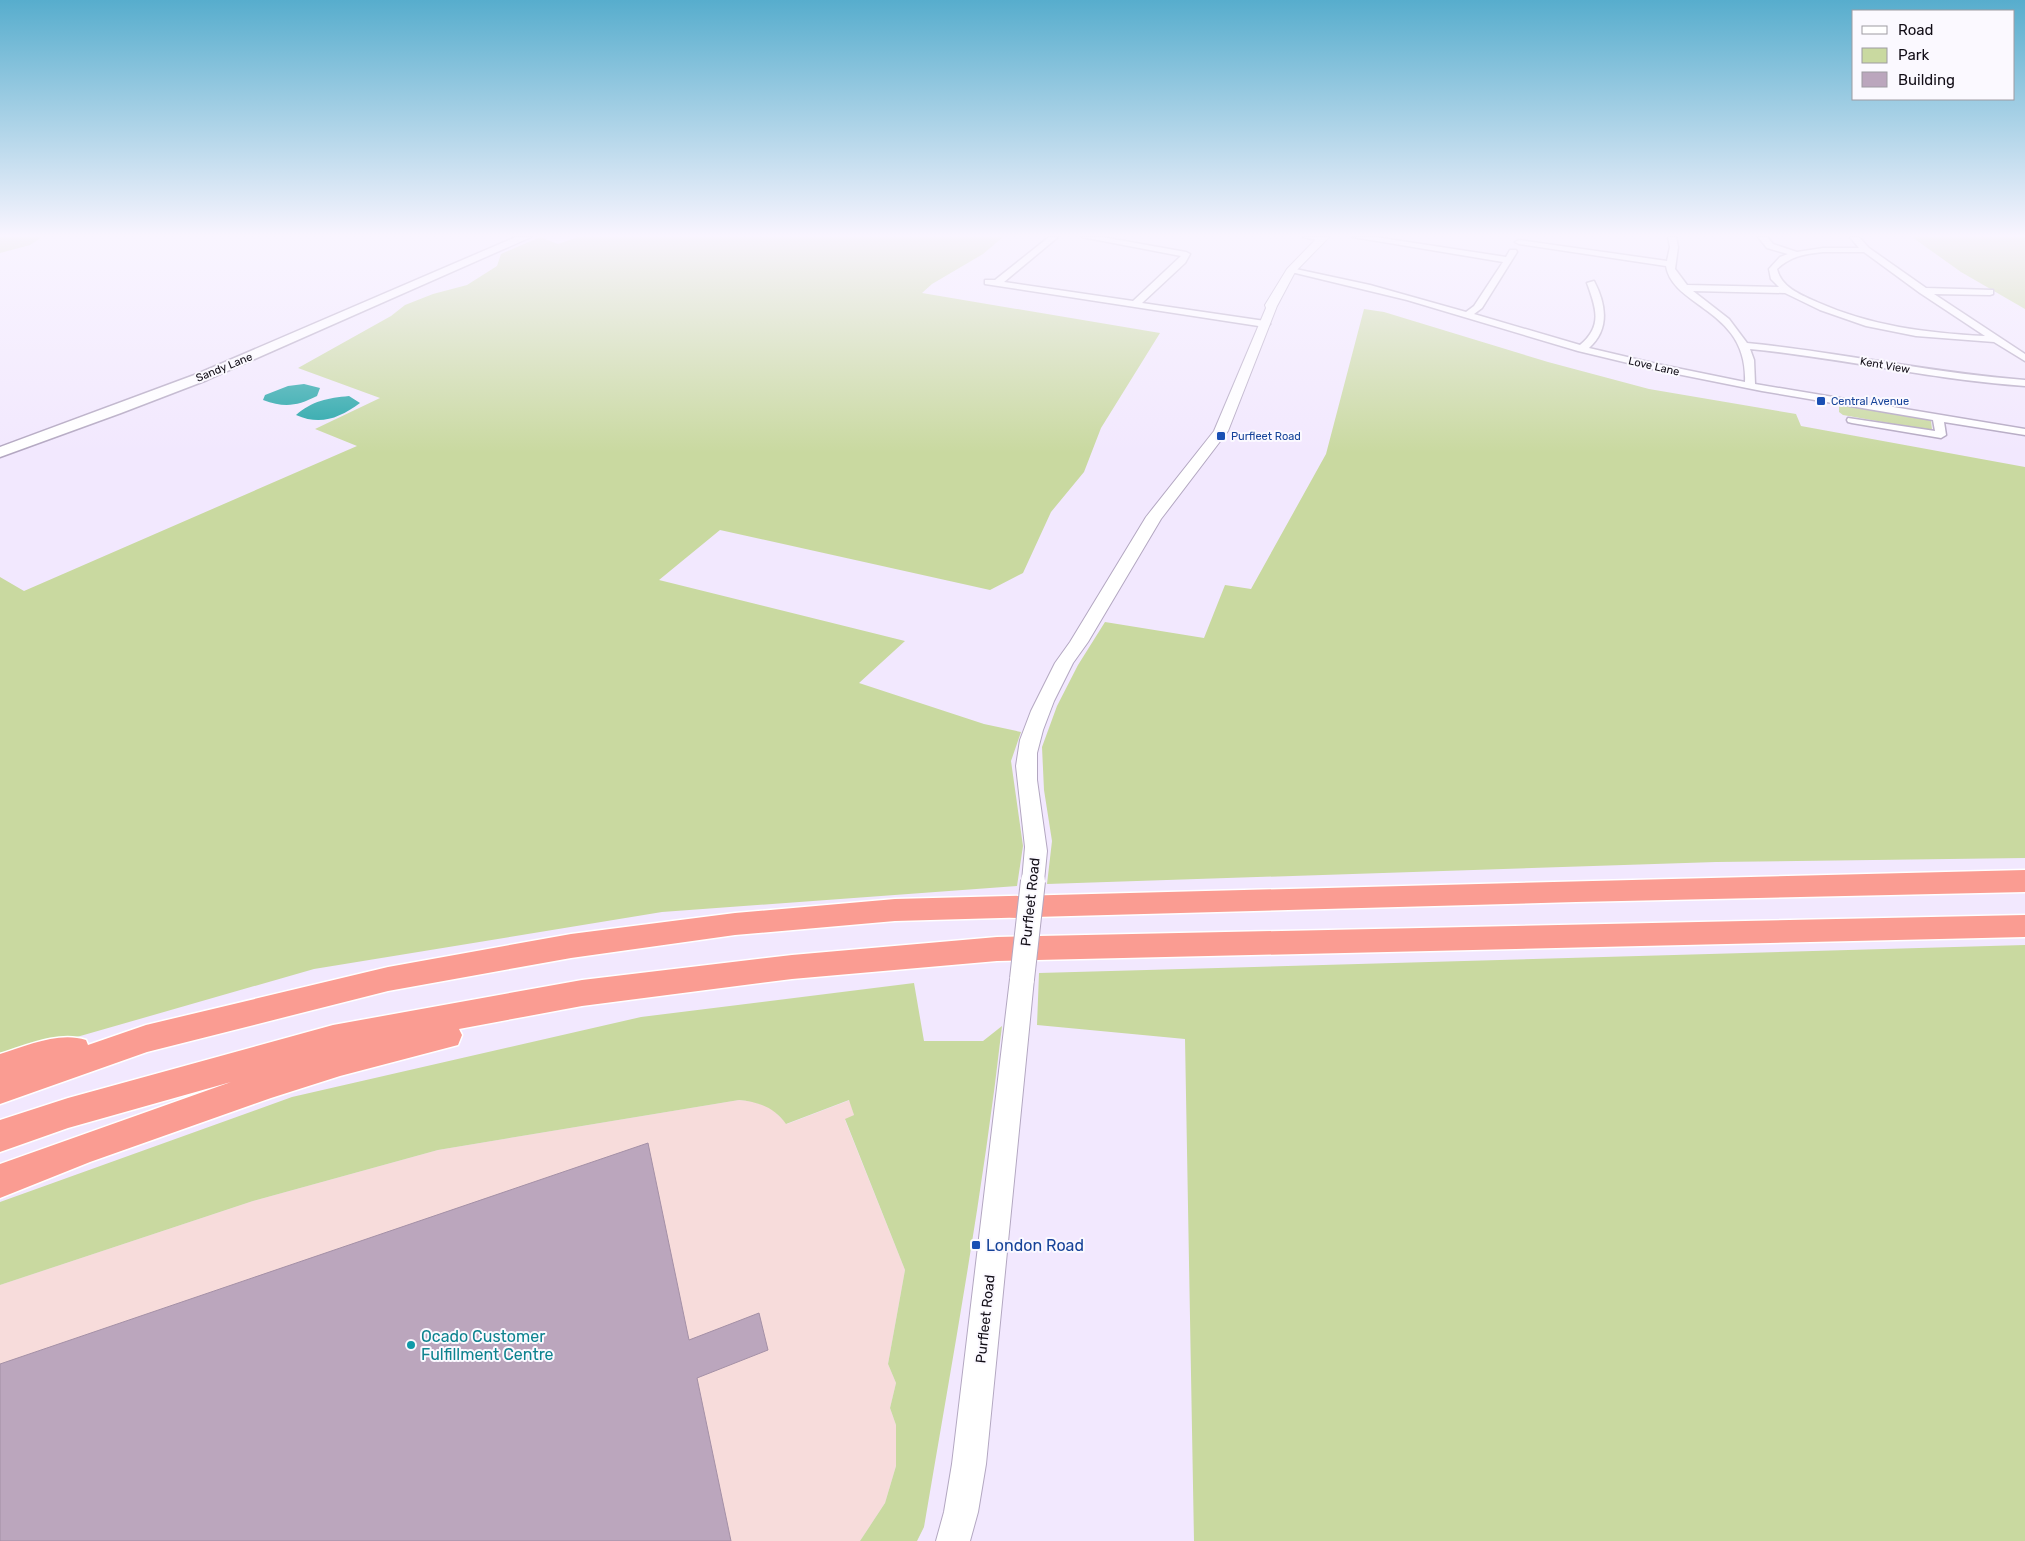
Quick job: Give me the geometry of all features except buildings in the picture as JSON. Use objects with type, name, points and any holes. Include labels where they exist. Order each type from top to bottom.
[{"type":"highway","points":[[0,1089],[146,1039],[388,979],[571,946],[735,924],[886,911],[2025,881]]},
{"type":"highway","points":[[0,1136],[68,1113],[333,1039],[582,993],[792,967],[997,949],[2025,926]]},
{"type":"highway","points":[[0,1181],[48,1161],[255,1088],[391,1047],[531,1017],[582,993]]},
{"type":"highway","points":[[0,1068],[47,1054],[146,1039]]},
{"type":"main road","name":"Sandy Lane","points":[[0,452],[91,420],[230,366],[359,309]]},
{"type":"street","points":[[1161,309],[1266,324]]},
{"type":"street","name":"Purfleet Road","points":[[953,1541],[961,1512],[969,1464],[1033,881],[1036,848],[1027,782],[1029,742],[1050,689],[1073,649],[1081,642],[1082,635],[1154,517],[1206,453],[1221,430],[1272,309]]},
{"type":"street","name":"Love Lane","points":[[1449,309],[1657,368],[2025,432]]},
{"type":"street","points":[[1468,314],[1476,309]]},
{"type":"street","points":[[1582,348],[1595,335],[1602,318],[1601,309]]},
{"type":"street","points":[[1712,309],[1733,328],[1745,346],[1751,368],[1750,385]]},
{"type":"street","points":[[1825,309],[1870,324],[1920,334],[1997,339]]},
{"type":"street","points":[[1951,309],[2025,358]]},
{"type":"street","points":[[1934,310],[1957,313]]},
{"type":"street","name":"Kent View","points":[[1745,346],[1823,354],[1959,377],[2025,383]]},
{"type":"street","points":[[1852,420],[1941,435],[1938,417]]},
{"type":"shaded area","points":[[304,384],[320,388],[317,396],[291,405],[263,400],[265,395],[288,386]]},
{"type":"shaded area","points":[[349,396],[360,403],[345,413],[330,419],[314,420],[296,415],[308,406],[321,401]]},
{"type":"shaded area","name":"Ocado Customer Fulfillment Centre","points":[[739,1100],[754,1102],[771,1108],[787,1124],[850,1100],[854,1115],[845,1120],[905,1270],[888,1364],[896,1383],[890,1408],[896,1425],[896,1466],[885,1503],[860,1541],[0,1541],[0,1285],[253,1201],[438,1150]]},
{"type":"green space","points":[[400,309],[1017,309],[1160,333],[1101,428],[1084,472],[1051,512],[1023,573],[990,590],[720,530],[659,580],[905,641],[859,683],[984,724],[1021,732],[1011,761],[1023,846],[1017,886],[662,912],[314,969],[0,1059],[0,577],[24,591],[357,446],[315,429],[380,398],[298,368],[391,316]]},
{"type":"green space","points":[[1364,309],[1384,312],[1548,362],[1649,389],[1796,414],[1801,426],[2025,467],[2025,858],[1716,862],[1047,884],[1052,841],[1044,790],[1042,747],[1057,706],[1078,665],[1105,622],[1204,638],[1225,585],[1251,589],[1326,454]]},
{"type":"green space","points":[[1839,403],[1926,419],[1931,421],[1932,429],[1928,430],[1843,415],[1839,412]]},
{"type":"green space","points":[[2025,945],[2025,1541],[1194,1541],[1185,1039],[1037,1025],[1039,973]]},
{"type":"green space","points":[[914,983],[924,1041],[983,1041],[1002,1026],[986,1152],[966,1277],[924,1527],[917,1541],[860,1541],[885,1503],[896,1466],[896,1425],[890,1408],[896,1383],[888,1364],[905,1270],[845,1119],[854,1115],[849,1100],[786,1124],[771,1109],[753,1102],[739,1100],[438,1150],[253,1201],[0,1285],[0,1202],[292,1097],[641,1017]]},
{"type":"place","name":"Central Avenue","points":[[1821,401]]},
{"type":"place","name":"Purfleet Road","points":[[1221,436]]},
{"type":"place","name":"London Road","points":[[976,1245]]},
{"type":"place","name":"Ocado Customer Fulfillment Centre","points":[[411,1345]]}]
